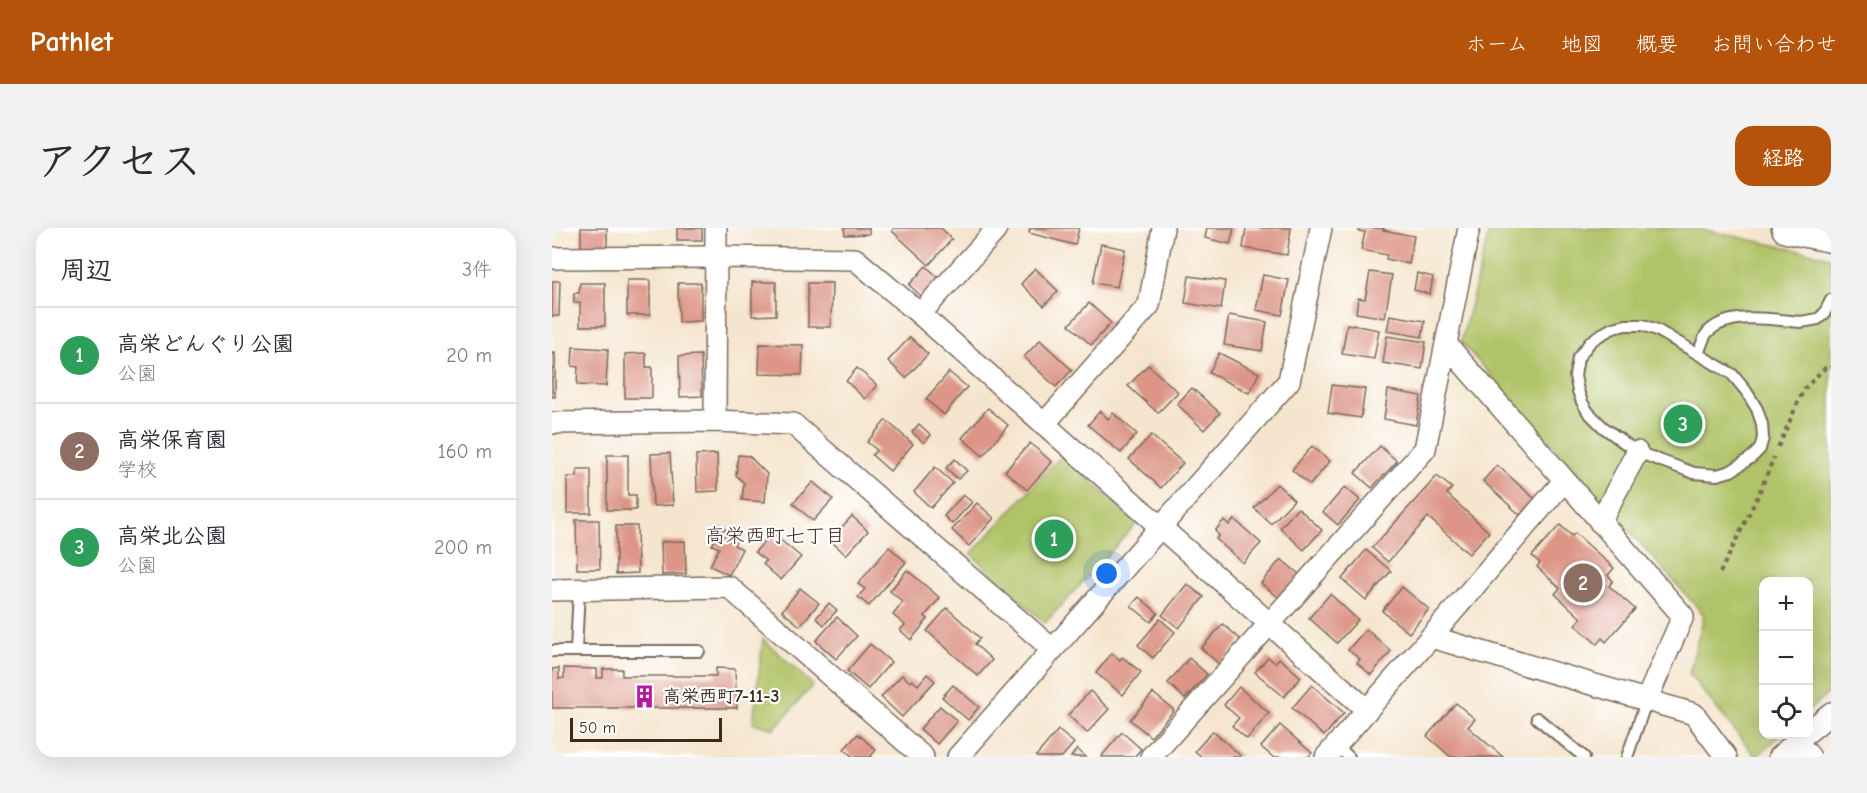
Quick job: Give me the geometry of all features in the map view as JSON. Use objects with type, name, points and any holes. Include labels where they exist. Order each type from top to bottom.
[{"type":"main road","points":[[1787,228],[1831,237]]},
{"type":"street","points":[[715,421],[716,228]]},
{"type":"street","points":[[920,314],[996,228]]},
{"type":"street","points":[[1044,424],[1149,305],[1163,228]]},
{"type":"street","points":[[958,757],[1289,381],[1321,228]]},
{"type":"street","points":[[1151,757],[1425,449],[1469,228]]},
{"type":"street","points":[[552,258],[855,259],[1367,710]]},
{"type":"street","points":[[1446,344],[1683,616],[1647,699]]},
{"type":"street","points":[[552,423],[715,421],[793,424],[1052,649]]},
{"type":"street","points":[[1600,522],[1637,452]]},
{"type":"street","points":[[1337,753],[1367,710],[1564,481]]},
{"type":"street","points":[[552,590],[729,587],[923,757]]},
{"type":"street","points":[[1431,637],[1694,714],[1726,757]]},
{"type":"street","points":[[1779,757],[1805,741],[1831,713]]},
{"type":"lane","points":[[1698,354],[1706,334],[1729,319],[1811,321],[1824,314],[1831,300]]},
{"type":"lane","points":[[1643,325],[1658,330],[1732,374],[1746,391],[1762,424],[1763,438],[1760,449],[1731,471],[1717,475],[1694,473],[1637,452],[1603,427],[1588,412],[1582,402],[1575,376],[1578,358],[1591,341],[1612,328],[1643,325]]},
{"type":"lane","points":[[576,651],[579,590]]},
{"type":"lane","points":[[552,651],[699,651]]},
{"type":"lane","points":[[1627,757],[1647,699]]},
{"type":"lane","points":[[1537,718],[1584,757]]},
{"type":"path","points":[[1720,573],[1758,496],[1804,389],[1826,367],[1831,366]]},
{"type":"green space","points":[[1490,228],[1696,228],[1831,257],[1831,691],[1813,707],[1813,577],[1759,577],[1759,739],[1776,739],[1756,757],[1689,674],[1704,615],[1461,342]]},
{"type":"green space","points":[[1062,455],[1137,523],[1045,623],[971,554]]},
{"type":"green space","points":[[763,639],[813,685],[774,729],[753,723]]},
{"type":"building","points":[[581,228],[607,228],[607,249],[581,248]]},
{"type":"building","points":[[677,228],[702,228],[702,240],[677,240]]},
{"type":"building","points":[[844,228],[869,228],[869,234],[845,235]]},
{"type":"building","points":[[894,228],[941,228],[952,239],[929,265],[892,231]]},
{"type":"building","points":[[1030,228],[1079,228],[1075,245],[1029,233]]},
{"type":"building","points":[[1207,228],[1234,228],[1230,244],[1205,238]]},
{"type":"building","points":[[1246,228],[1291,228],[1287,255],[1243,248]]},
{"type":"building","points":[[1359,228],[1384,228],[1383,230],[1414,236],[1409,264],[1386,259],[1387,255],[1361,250],[1365,232],[1359,231]]},
{"type":"building","points":[[1101,244],[1125,249],[1117,287],[1093,283]]},
{"type":"building","points":[[926,266],[942,281],[926,300],[909,285]]},
{"type":"building","points":[[1035,268],[1058,291],[1044,306],[1021,284]]},
{"type":"building","points":[[1370,272],[1392,275],[1385,318],[1356,313],[1358,298],[1365,299]]},
{"type":"building","points":[[1417,273],[1433,277],[1430,294],[1414,290]]},
{"type":"building","points":[[1263,275],[1289,280],[1282,315],[1256,310]]},
{"type":"building","points":[[1189,276],[1225,281],[1221,309],[1185,303]]},
{"type":"building","points":[[627,280],[650,280],[650,315],[627,315]]},
{"type":"building","points":[[552,281],[560,281],[559,316],[552,316]]},
{"type":"building","points":[[752,282],[776,282],[776,315],[752,316]]},
{"type":"building","points":[[580,283],[605,283],[605,326],[580,326],[580,303],[574,303],[574,293],[579,293]]},
{"type":"building","points":[[678,283],[701,283],[701,321],[679,322]]},
{"type":"building","points":[[808,283],[832,283],[831,327],[808,327]]},
{"type":"building","points":[[1089,303],[1111,323],[1091,345],[1069,325]]},
{"type":"building","points":[[1229,315],[1267,322],[1262,351],[1224,345]]},
{"type":"building","points":[[1390,315],[1425,321],[1422,337],[1387,331]]},
{"type":"building","points":[[1347,324],[1379,330],[1374,359],[1342,354]]},
{"type":"building","points":[[1387,336],[1426,342],[1422,369],[1383,363]]},
{"type":"building","points":[[910,337],[928,354],[906,378],[888,361]]},
{"type":"building","points":[[1040,340],[1072,370],[1056,387],[1024,357]]},
{"type":"building","points":[[760,344],[803,345],[802,375],[759,374]]},
{"type":"building","points":[[573,347],[608,349],[606,386],[577,385],[578,367],[572,366]]},
{"type":"building","points":[[552,353],[555,353],[555,397],[552,397]]},
{"type":"building","points":[[646,353],[646,367],[652,367],[652,398],[625,398],[625,354]]},
{"type":"building","points":[[1219,353],[1259,373],[1249,393],[1209,373]]},
{"type":"building","points":[[701,355],[702,396],[680,397],[679,356]]},
{"type":"building","points":[[1148,365],[1178,392],[1158,413],[1128,386]]},
{"type":"building","points":[[857,368],[877,385],[865,399],[846,381]]},
{"type":"building","points":[[949,372],[967,387],[944,415],[926,399]]},
{"type":"building","points":[[1332,385],[1365,389],[1361,418],[1328,413]]},
{"type":"building","points":[[1192,388],[1220,413],[1204,430],[1177,404]]},
{"type":"building","points":[[1388,390],[1421,396],[1416,425],[1384,419]]},
{"type":"building","points":[[988,408],[1008,425],[983,456],[962,438]]},
{"type":"building","points":[[1100,411],[1108,419],[1113,413],[1137,434],[1121,453],[1088,425]]},
{"type":"building","points":[[886,420],[913,444],[890,471],[872,455],[877,450],[867,442]]},
{"type":"building","points":[[919,424],[931,435],[924,443],[912,432]]},
{"type":"building","points":[[1151,435],[1183,463],[1161,488],[1129,459]]},
{"type":"building","points":[[1030,443],[1052,462],[1027,490],[1005,471]]},
{"type":"building","points":[[1312,446],[1330,461],[1310,485],[1292,470]]},
{"type":"building","points":[[1380,446],[1397,461],[1372,488],[1355,473]]},
{"type":"building","points":[[670,453],[673,505],[653,506],[651,454]]},
{"type":"building","points":[[717,454],[718,491],[697,492],[696,455]]},
{"type":"building","points":[[607,455],[628,455],[628,495],[636,495],[636,510],[607,510]]},
{"type":"building","points":[[738,455],[749,456],[767,474],[765,502],[742,500],[744,483],[736,475]]},
{"type":"building","points":[[955,459],[967,471],[958,479],[946,468]]},
{"type":"building","points":[[1497,465],[1535,499],[1520,515],[1483,481]]},
{"type":"building","points":[[935,467],[953,483],[931,508],[914,492]]},
{"type":"building","points":[[577,469],[591,469],[591,513],[567,513],[567,477],[577,477]]},
{"type":"building","points":[[1437,476],[1452,488],[1447,494],[1489,532],[1469,554],[1428,517],[1388,562],[1372,548]]},
{"type":"building","points":[[813,482],[833,499],[813,521],[793,503]]},
{"type":"building","points":[[1277,484],[1294,500],[1271,524],[1254,508]]},
{"type":"building","points":[[1345,487],[1360,500],[1338,525],[1323,512]]},
{"type":"building","points":[[963,495],[972,502],[952,524],[944,516]]},
{"type":"building","points":[[977,503],[994,518],[969,546],[952,530]]},
{"type":"building","points":[[1298,508],[1322,530],[1304,550],[1280,528]]},
{"type":"building","points":[[852,516],[868,531],[846,555],[830,540]]},
{"type":"building","points":[[1234,519],[1261,543],[1243,563],[1216,539],[1219,535],[1215,531],[1224,520],[1229,525]]},
{"type":"building","points":[[576,520],[599,520],[600,569],[577,569]]},
{"type":"building","points":[[1560,525],[1572,536],[1575,533],[1614,568],[1608,575],[1613,581],[1609,586],[1635,609],[1606,642],[1602,638],[1597,644],[1575,625],[1581,618],[1555,594],[1560,588],[1537,567],[1540,563],[1532,556]]},
{"type":"building","points":[[616,526],[637,526],[638,573],[616,574]]},
{"type":"building","points":[[721,527],[739,536],[734,545],[742,549],[729,575],[710,566],[719,548],[712,545]]},
{"type":"building","points":[[772,533],[801,557],[781,580],[763,564],[766,561],[755,552]]},
{"type":"building","points":[[685,541],[686,574],[662,575],[661,542]]},
{"type":"building","points":[[889,547],[906,562],[869,606],[858,597],[865,589],[858,584]]},
{"type":"building","points":[[1366,550],[1391,571],[1366,600],[1342,579]]},
{"type":"building","points":[[1281,559],[1300,575],[1280,599],[1261,583]]},
{"type":"building","points":[[907,570],[940,598],[925,616],[928,619],[911,640],[900,630],[905,625],[893,615],[903,602],[890,591]]},
{"type":"building","points":[[1187,584],[1204,597],[1179,628],[1162,615]]},
{"type":"building","points":[[1402,587],[1429,609],[1409,633],[1382,611]]},
{"type":"building","points":[[800,588],[819,603],[800,626],[782,611]]},
{"type":"building","points":[[1330,594],[1358,620],[1337,643],[1309,618]]},
{"type":"building","points":[[1139,597],[1158,613],[1151,622],[1131,606]]},
{"type":"building","points":[[829,603],[837,610],[824,625],[816,618]]},
{"type":"building","points":[[947,608],[980,638],[975,644],[992,660],[978,676],[927,631]]},
{"type":"building","points":[[837,617],[857,636],[836,659],[816,641]]},
{"type":"building","points":[[1160,619],[1175,632],[1153,658],[1138,645]]},
{"type":"building","points":[[1223,624],[1241,640],[1220,665],[1201,648]]},
{"type":"building","points":[[1366,629],[1391,651],[1371,675],[1357,663],[1360,659],[1348,650]]},
{"type":"building","points":[[870,644],[891,662],[868,689],[847,671]]},
{"type":"building","points":[[1112,653],[1120,660],[1122,657],[1141,672],[1123,695],[1096,673]]},
{"type":"building","points":[[1268,657],[1275,663],[1279,658],[1301,677],[1284,697],[1255,672]]},
{"type":"building","points":[[1189,658],[1207,674],[1185,699],[1168,683]]},
{"type":"building","name":"高栄西町7-11-3","points":[[559,668],[559,679],[564,678],[564,668],[597,669],[597,678],[603,678],[603,669],[622,669],[622,676],[716,676],[716,668],[735,669],[737,708],[552,708],[552,669]]},
{"type":"building","points":[[927,674],[935,681],[902,717],[881,697],[902,675],[918,685]]},
{"type":"building","points":[[953,685],[979,707],[968,720],[942,697]]},
{"type":"building","points":[[1312,685],[1344,713],[1324,736],[1292,708]]},
{"type":"building","points":[[1239,687],[1269,713],[1247,739],[1232,726],[1239,718],[1224,705]]},
{"type":"building","points":[[1090,691],[1109,709],[1087,733],[1068,715]]},
{"type":"building","points":[[1153,693],[1174,710],[1151,737],[1130,720]]},
{"type":"building","points":[[1456,703],[1475,719],[1468,727],[1503,757],[1451,757],[1427,736]]},
{"type":"building","points":[[940,706],[957,721],[937,744],[920,729]]},
{"type":"building","points":[[1280,725],[1312,753],[1308,757],[1273,757],[1261,747]]},
{"type":"building","points":[[1058,730],[1074,743],[1062,757],[1036,756]]},
{"type":"building","points":[[1213,731],[1241,756],[1202,757],[1195,751]]},
{"type":"building","points":[[1122,732],[1141,749],[1134,757],[1101,757]]},
{"type":"building","points":[[858,734],[876,750],[870,757],[853,757],[844,749]]},
{"type":"building","points":[[1077,749],[1086,757],[1071,757]]},
{"type":"place","name":"高栄北公園","points":[[1683,424]]},
{"type":"place","name":"高栄どんぐり公園","points":[[1054,539]]},
{"type":"place","name":"高栄保育園","points":[[1583,583]]},
{"type":"place","name":"高栄西町7-11-3","points":[[645,696]]},
{"type":"district","name":"高栄西町七丁目","points":[[775,535]]}]
